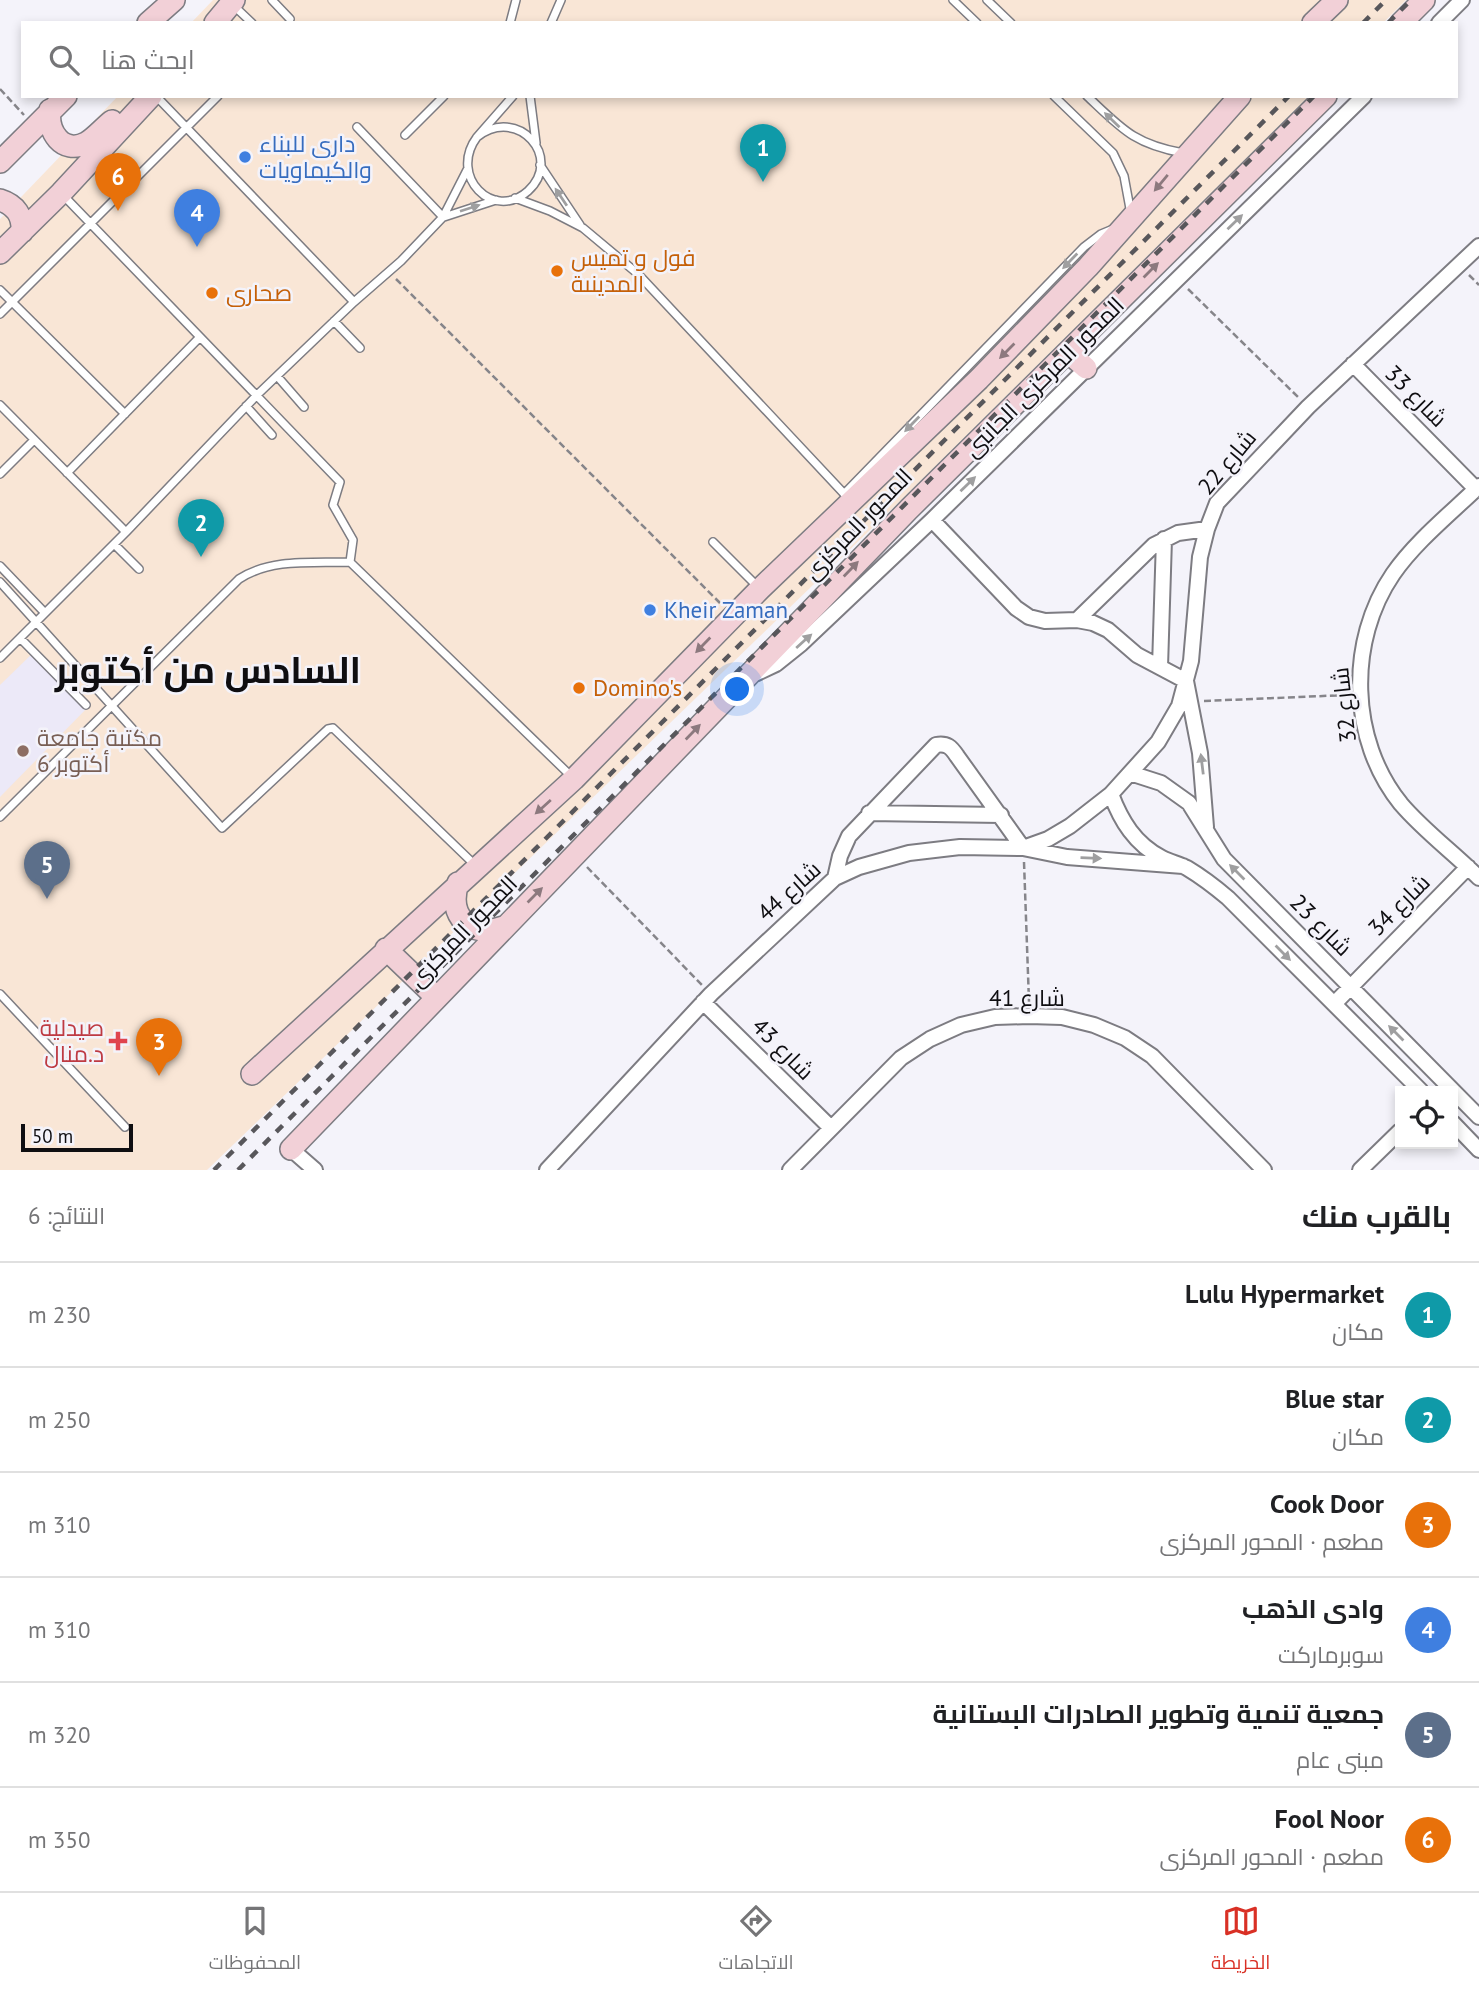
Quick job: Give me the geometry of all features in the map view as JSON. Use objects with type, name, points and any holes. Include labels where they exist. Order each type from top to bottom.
[{"type":"main road","points":[[150,21],[174,0]]},
{"type":"main road","points":[[1315,21],[1337,0]]},
{"type":"main road","points":[[1403,21],[1424,0]]},
{"type":"main road","points":[[217,21],[233,2]]},
{"type":"main road","name":"المحور المركزى","points":[[252,1074],[573,779],[848,498],[1007,351],[1129,221],[1238,98]]},
{"type":"main road","name":"المحور المركزى","points":[[291,1149],[916,502],[1069,353],[1320,98]]},
{"type":"main road","points":[[58,103],[51,131],[62,143],[70,145],[86,143],[111,122],[149,101]]},
{"type":"main road","points":[[0,253],[149,101]]},
{"type":"main road","points":[[0,162],[58,103]]},
{"type":"main road","points":[[0,200],[12,205],[17,211],[23,225],[22,232]]},
{"type":"main road","points":[[1069,353],[1086,368]]},
{"type":"main road","points":[[458,883],[454,904],[464,922],[483,931],[503,927]]},
{"type":"main road","points":[[386,949],[436,997]]},
{"type":"street","points":[[1441,21],[1462,0]]},
{"type":"street","name":"المحور المركزى الجانبى","points":[[746,677],[776,664],[795,649],[932,520],[1362,98]]},
{"type":"street","name":"شارع 22","points":[[1130,774],[1158,742],[1179,706],[1191,661],[1200,557],[1217,503],[1308,407],[1479,246]]},
{"type":"street","name":"شارع 33","points":[[1353,364],[1477,487]]},
{"type":"street","name":"شارع 32","points":[[1477,487],[1401,564],[1378,597],[1367,626],[1361,655],[1361,695],[1371,749],[1383,778],[1402,805],[1479,878]]},
{"type":"street","points":[[932,520],[1016,608],[1029,617],[1045,621],[1077,620],[1093,623],[1108,630],[1138,654],[1186,681],[1200,753],[1206,832]]},
{"type":"street","points":[[1077,620],[1154,545],[1185,532],[1207,529]]},
{"type":"street","points":[[1160,667],[1164,539]]},
{"type":"street","points":[[835,878],[840,856],[849,836],[936,746],[943,744],[950,747],[1023,848],[1067,857],[1183,866]]},
{"type":"street","name":"شارع 44","points":[[547,1170],[707,998],[835,878],[871,863],[909,853],[960,847],[1023,848],[1048,839],[1070,826],[1111,794],[1130,774]]},
{"type":"street","name":"شارع 23","points":[[1130,774],[1161,783],[1189,803],[1224,859],[1479,1117]]},
{"type":"street","name":"شارع 23","points":[[1111,794],[1118,814],[1145,848],[1207,880],[1228,898],[1416,1086]]},
{"type":"street","points":[[869,813],[1001,815]]},
{"type":"street","name":"شارع 34","points":[[1334,1004],[1468,867]]},
{"type":"street","name":"شارع 43","points":[[707,998],[831,1128]]},
{"type":"street","name":"شارع 41","points":[[790,1170],[901,1058],[930,1039],[961,1025],[995,1017],[1029,1016],[1062,1017],[1094,1025],[1125,1038],[1152,1056],[1264,1170]]},
{"type":"street","points":[[1416,1086],[1427,1064]]},
{"type":"street","points":[[1458,1128],[1479,1150]]},
{"type":"street","points":[[1360,1170],[1395,1136]]},
{"type":"street","points":[[291,1149],[315,1170]]},
{"type":"lane","points":[[272,0],[290,19]]},
{"type":"lane","points":[[511,21],[516,0]]},
{"type":"lane","points":[[552,21],[561,0]]},
{"type":"lane","points":[[953,0],[974,21]]},
{"type":"lane","points":[[987,0],[1009,21]]},
{"type":"lane","points":[[233,2],[250,21]]},
{"type":"lane","points":[[0,314],[216,98]]},
{"type":"lane","points":[[405,135],[442,98]]},
{"type":"lane","points":[[0,658],[126,532],[257,394],[443,217],[467,170],[468,153],[477,137],[511,98]]},
{"type":"lane","points":[[443,217],[497,200],[515,198],[530,189],[539,174],[540,165],[530,98]]},
{"type":"lane","points":[[1056,98],[1113,153],[1124,176],[1129,221]]},
{"type":"lane","points":[[1089,98],[1120,128],[1138,141],[1187,153]]},
{"type":"lane","points":[[149,101],[187,127],[354,302]]},
{"type":"lane","points":[[357,127],[443,217]]},
{"type":"lane","points":[[477,137],[492,128],[510,127],[526,134],[537,148]]},
{"type":"lane","points":[[540,165],[583,228]]},
{"type":"lane","points":[[467,170],[474,186],[481,193],[497,200]]},
{"type":"lane","points":[[61,193],[340,482],[333,505],[352,540],[350,562]]},
{"type":"lane","points":[[515,198],[550,211],[583,228],[638,274],[848,498]]},
{"type":"lane","points":[[0,290],[125,415]]},
{"type":"lane","points":[[334,321],[360,348]]},
{"type":"lane","points":[[67,473],[200,337]]},
{"type":"lane","points":[[276,376],[304,407]]},
{"type":"lane","points":[[0,405],[126,532]]},
{"type":"lane","points":[[246,406],[272,435]]},
{"type":"lane","points":[[0,474],[34,440]]},
{"type":"lane","points":[[713,542],[760,589]]},
{"type":"lane","points":[[114,544],[139,569]]},
{"type":"lane","points":[[0,817],[239,579],[249,572],[272,565],[350,562],[573,779]]},
{"type":"lane","points":[[0,566],[45,613]]},
{"type":"lane","points":[[0,582],[222,828],[328,729],[333,728],[477,866]]},
{"type":"lane","points":[[20,638],[86,705]]},
{"type":"lane","points":[[0,994],[125,1127]]},
{"type":"path","points":[[0,89],[35,127]]},
{"type":"path","points":[[389,271],[733,615]]},
{"type":"path","points":[[1177,278],[1308,407]]},
{"type":"path","points":[[1191,701],[1361,695]]},
{"type":"path","points":[[1023,848],[1029,1016]]},
{"type":"path","points":[[574,855],[707,998]]},
{"type":"shaded area","points":[[213,0],[1406,0],[1385,21],[193,21]]},
{"type":"shaded area","points":[[116,98],[1307,98],[898,503],[207,1170],[0,1170],[0,219]]},
{"type":"shaded area","name":"مكتبة جامعة 6 أكتوبر","points":[[37,649],[91,704],[0,797],[0,685]]},
{"type":"railway","points":[[1365,21],[1386,0]]},
{"type":"railway","points":[[1390,21],[1411,0]]},
{"type":"railway","points":[[214,1170],[1287,98]]},
{"type":"railway","points":[[238,1170],[1312,98]]},
{"type":"place","name":"دارى للبناء والكيماويات","points":[[245,157]]},
{"type":"place","name":"Lulu Hypermarket","points":[[763,182]]},
{"type":"place","name":"Fool Noor","points":[[118,211]]},
{"type":"place","name":"وادى الذهب","points":[[197,247]]},
{"type":"place","name":"فول و تميس المدينىة","points":[[557,271]]},
{"type":"place","name":"صحارى","points":[[212,293]]},
{"type":"place","name":"Blue star","points":[[201,557]]},
{"type":"place","name":"Kheir Zaman","points":[[650,610]]},
{"type":"place","name":"Domino's","points":[[579,688]]},
{"type":"place","name":"مكتبة جامعة 6 أكتوبر","points":[[23,751]]},
{"type":"place","name":"جمعية تنمية وتطوير الصادرات البستانية","points":[[47,899]]},
{"type":"place","name":"صيدلية د.منال","points":[[118,1041]]},
{"type":"place","name":"Cook Door","points":[[159,1076]]},
{"type":"district","name":"السادس من أكتوبر","points":[[208,670]]}]
